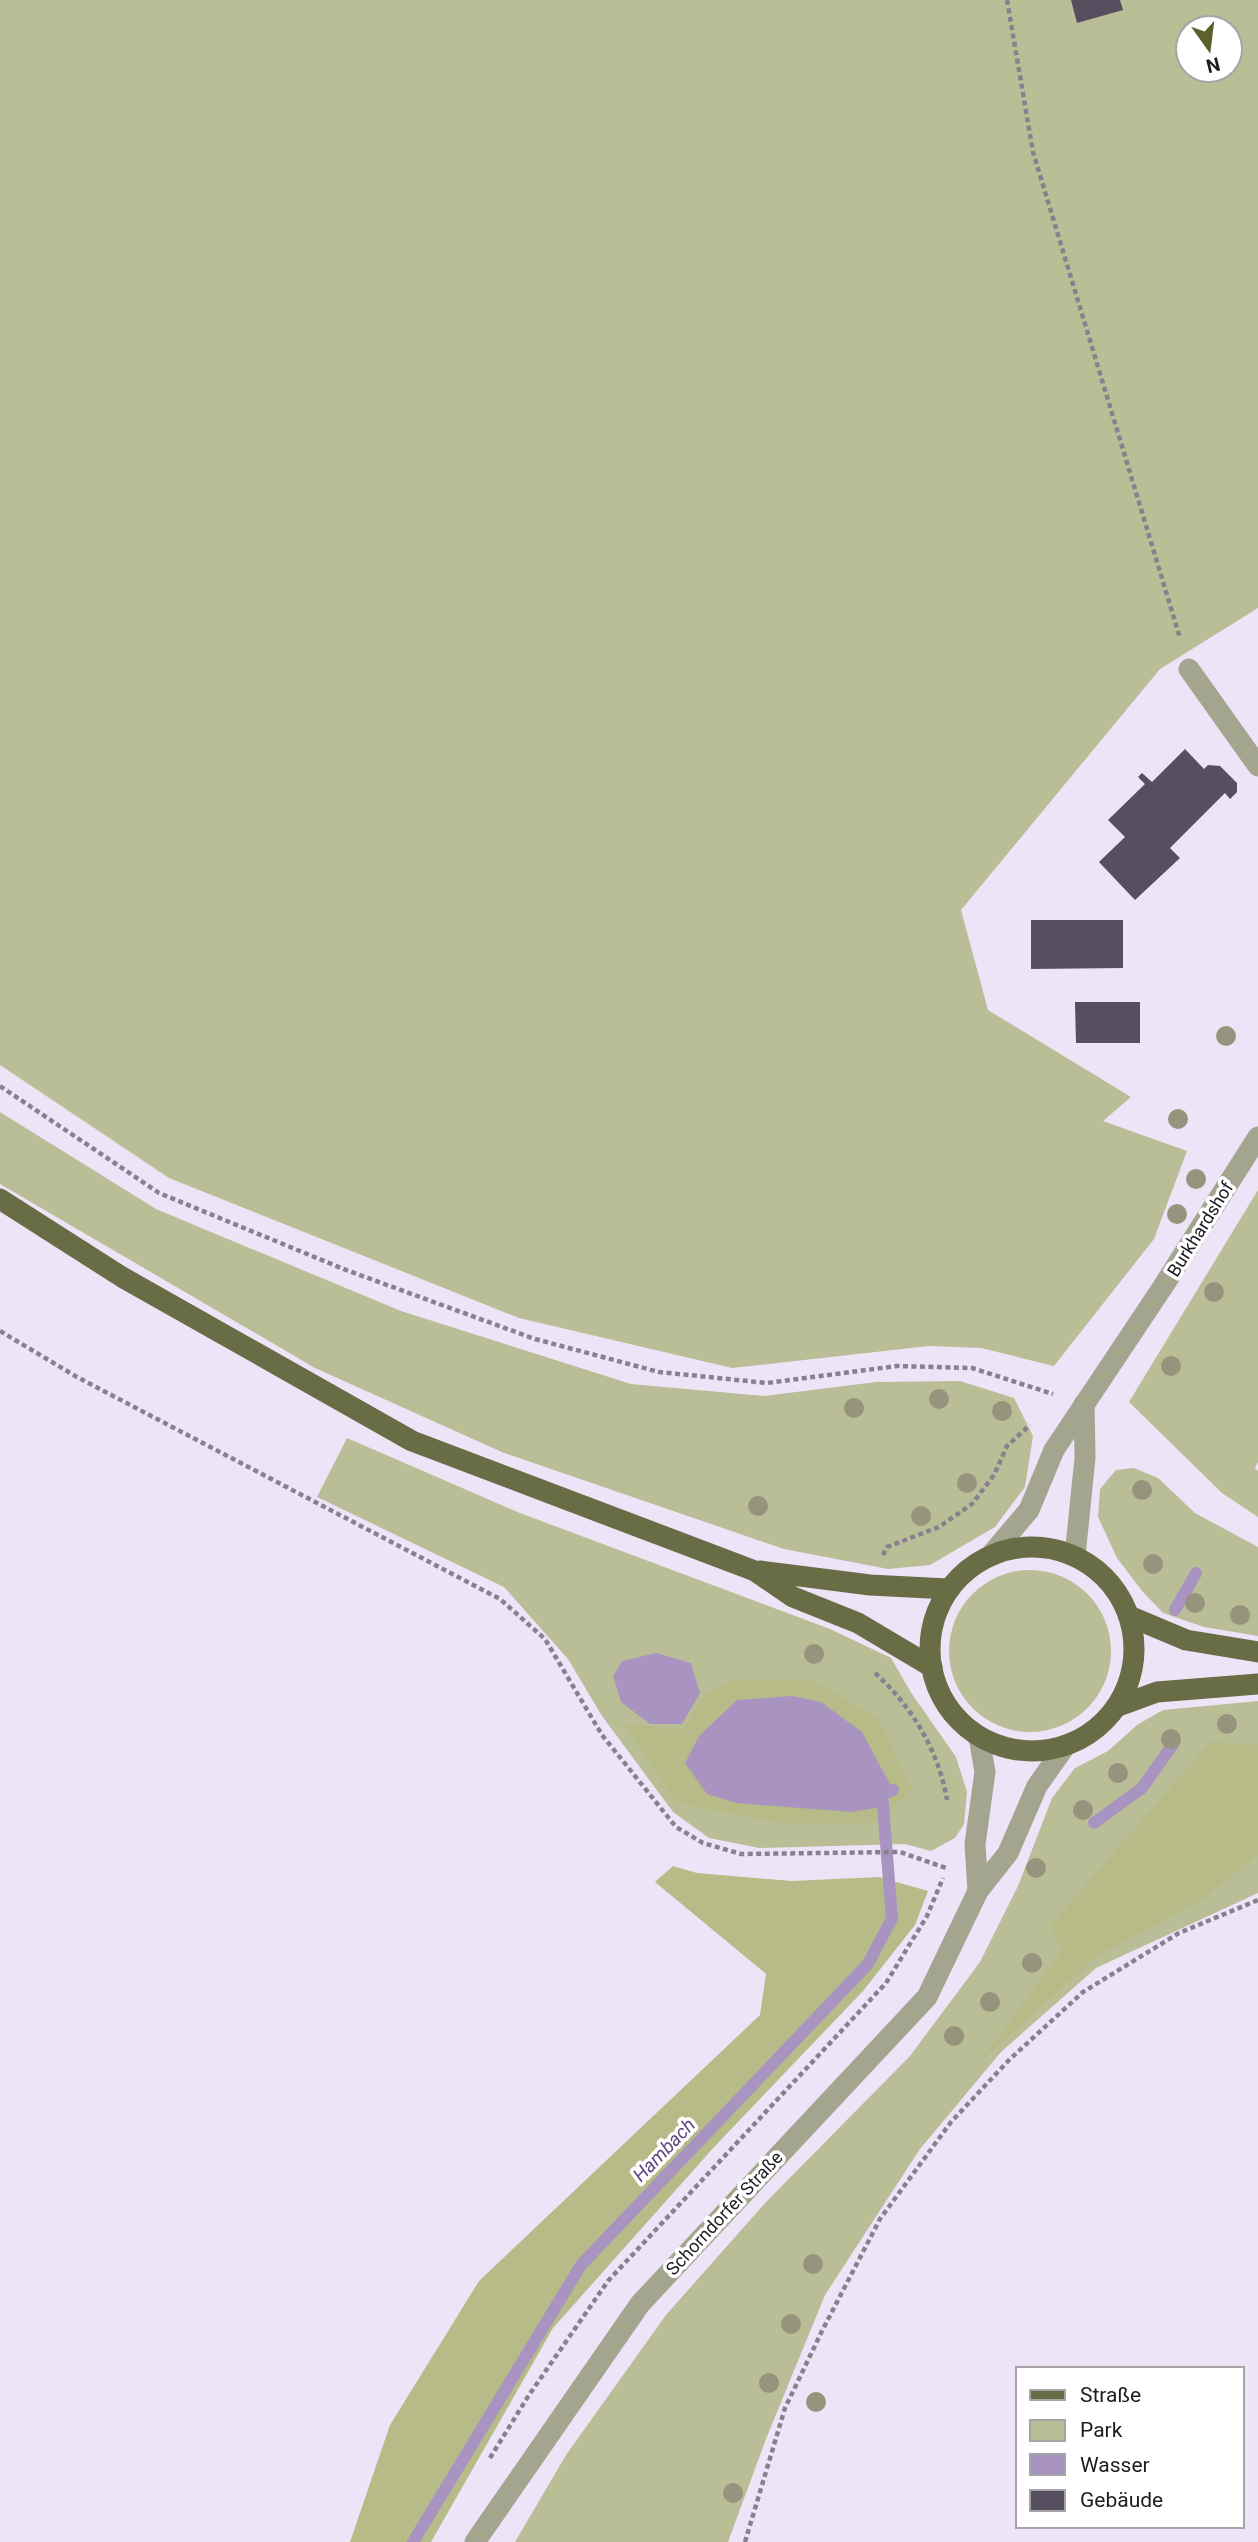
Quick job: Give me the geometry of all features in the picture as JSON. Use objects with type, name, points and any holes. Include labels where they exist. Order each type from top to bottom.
[{"type":"main road","points":[[0,1199],[122,1277],[412,1441],[755,1570],[870,1585],[948,1588]]},
{"type":"main road","points":[[1018,1548],[1047,1548],[1075,1556],[1098,1571],[1116,1591],[1129,1616],[1134,1647],[1130,1678],[1116,1707],[1094,1730],[1066,1745],[1037,1751],[1007,1748],[979,1737],[958,1720],[942,1698],[932,1667],[929,1645],[934,1619],[948,1588],[965,1572],[990,1556],[1018,1548]]},
{"type":"main road","points":[[755,1570],[793,1597],[858,1623],[932,1667]]},
{"type":"main road","points":[[1129,1616],[1186,1640],[1258,1652]]},
{"type":"main road","points":[[1116,1707],[1157,1692],[1258,1684]]},
{"type":"street","points":[[1189,669],[1258,766]]},
{"type":"street","name":"Burkhardshof","points":[[990,1556],[1030,1510],[1054,1450],[1258,1137]]},
{"type":"street","points":[[1075,1556],[1085,1458],[1084,1404]]},
{"type":"street","name":"Schorndorfer Straße","points":[[978,1891],[975,1844],[985,1772],[979,1737]]},
{"type":"street","name":"Schorndorfer Straße","points":[[475,2542],[640,2304],[927,1997],[978,1891],[1008,1853],[1037,1786],[1066,1745]]},
{"type":"path","points":[[1007,0],[1033,152],[1189,669]]},
{"type":"path","points":[[0,1086],[159,1193],[346,1270],[535,1339],[659,1372],[767,1383],[897,1366],[972,1367],[1084,1404]]},
{"type":"path","points":[[0,1331],[77,1377],[500,1598],[545,1639],[602,1735],[676,1827],[702,1843],[741,1854],[900,1852],[947,1869]]},
{"type":"path","points":[[870,1585],[887,1547],[939,1527],[972,1504],[994,1475],[1007,1446],[1036,1420]]},
{"type":"path","points":[[858,1623],[855,1643],[860,1660],[892,1688],[921,1730],[942,1774],[949,1814]]},
{"type":"path","points":[[488,2463],[529,2395],[608,2281],[886,1983],[927,1916],[947,1869],[948,1855]]},
{"type":"path","points":[[745,2542],[785,2408],[822,2331],[880,2219],[951,2122],[1010,2059],[1083,1992],[1178,1933],[1258,1900]]},
{"type":"green space","points":[[0,0],[1258,0],[1258,608],[1160,669],[961,910],[988,1010],[1131,1097],[1103,1121],[1187,1151],[1154,1239],[1054,1366],[981,1348],[929,1346],[732,1368],[519,1318],[169,1178],[0,1065]]},
{"type":"green space","points":[[0,1112],[156,1209],[401,1311],[631,1384],[764,1396],[876,1382],[960,1381],[1014,1398],[1033,1436],[1025,1487],[995,1527],[930,1565],[888,1569],[784,1549],[504,1453],[315,1368],[0,1184]]},
{"type":"green space","points":[[1258,1190],[1258,1462],[1255,1468],[1258,1471],[1258,1517],[1222,1493],[1129,1402]]},
{"type":"green space","points":[[347,1438],[520,1513],[830,1629],[891,1658],[912,1694],[956,1757],[967,1792],[964,1824],[955,1838],[931,1851],[905,1844],[759,1848],[709,1838],[673,1812],[602,1716],[568,1659],[504,1587],[317,1497]]},
{"type":"green space","points":[[1134,1468],[1158,1478],[1195,1513],[1258,1547],[1258,1636],[1204,1627],[1163,1613],[1117,1558],[1098,1517],[1100,1489],[1116,1470]]},
{"type":"green space","points":[[1030,1570],[1061,1577],[1087,1594],[1104,1620],[1111,1651],[1104,1682],[1087,1708],[1061,1725],[1030,1732],[999,1725],[973,1708],[956,1682],[949,1651],[956,1620],[973,1594],[999,1577]]},
{"type":"green space","points":[[810,1679],[878,1718],[912,1788],[879,1823],[787,1824],[677,1803],[623,1723],[682,1730],[706,1694],[734,1680]]},
{"type":"green space","points":[[1258,1701],[1258,1893],[1096,1968],[1001,2052],[920,2149],[825,2295],[766,2439],[728,2542],[515,2542],[566,2455],[666,2315],[766,2202],[910,2056],[980,1962],[1018,1886],[1052,1798],[1075,1768],[1108,1751],[1137,1725],[1163,1710]]},
{"type":"green space","points":[[1210,1742],[1258,1745],[1258,1854],[1202,1900],[1097,1956],[980,2062],[1062,1950],[1050,1926]]},
{"type":"green space","points":[[673,1866],[697,1873],[792,1881],[879,1877],[928,1891],[915,1925],[863,1991],[715,2146],[553,2328],[431,2542],[350,2542],[390,2425],[479,2281],[760,2015],[766,1974],[655,1882]]},
{"type":"water","points":[[656,1653],[691,1663],[700,1693],[682,1724],[650,1724],[621,1702],[613,1676],[622,1661]]},
{"type":"water","points":[[792,1696],[821,1702],[862,1732],[893,1790],[882,1807],[851,1812],[737,1803],[707,1794],[685,1763],[699,1736],[737,1700]]},
{"type":"building","points":[[1071,0],[1120,0],[1123,10],[1077,23]]},
{"type":"building","points":[[1185,749],[1204,769],[1208,765],[1220,766],[1237,783],[1237,792],[1230,799],[1225,793],[1170,848],[1180,858],[1135,900],[1099,862],[1125,837],[1108,820],[1145,784],[1138,777],[1142,773],[1152,782]]},
{"type":"building","points":[[1031,920],[1123,920],[1123,968],[1031,969]]},
{"type":"building","points":[[1075,1002],[1140,1002],[1140,1043],[1076,1043]]},
{"type":"waterway","name":"Hambach","points":[[1175,1610],[1196,1573]]},
{"type":"waterway","name":"Hambach","points":[[1094,1823],[1142,1788],[1174,1743]]},
{"type":"waterway","name":"Hambach","points":[[413,2542],[581,2265],[868,1964],[892,1918],[882,1794],[893,1790]]}]
